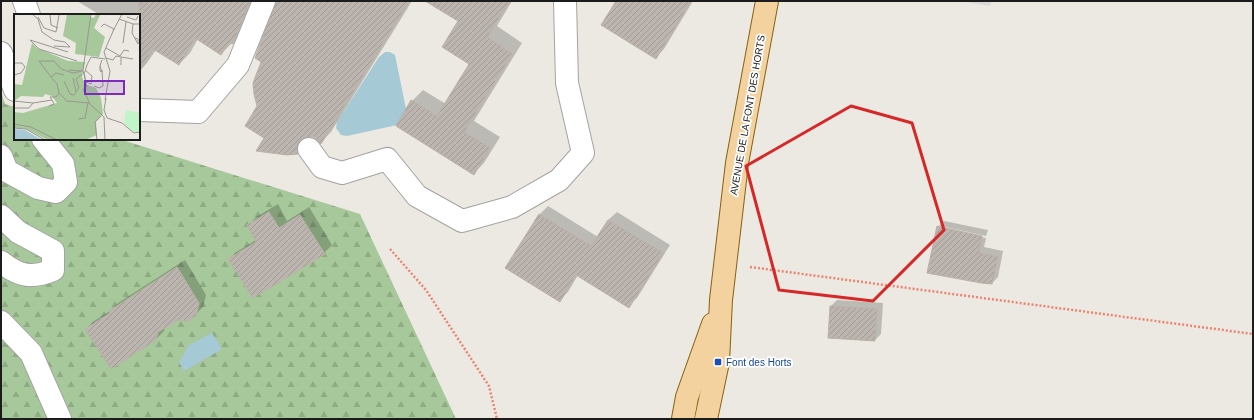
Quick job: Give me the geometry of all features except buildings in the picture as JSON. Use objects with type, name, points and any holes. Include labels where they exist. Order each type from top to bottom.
[{"type":"main road","name":"AVENUE DE LA FONT DES HORTS","points":[[706,419],[718,362],[722,300],[737,163],[767,1]]},
{"type":"main road","name":"AVENUE DE LA FONT DES HORTS","points":[[683,419],[687,397],[722,300]]},
{"type":"street","points":[[24,1],[29,14]]},
{"type":"street","points":[[140,110],[198,112],[238,65],[264,1]]},
{"type":"street","points":[[309,149],[322,167],[342,173],[387,159],[417,196],[462,220],[512,207],[559,180],[583,153],[567,83],[565,1]]},
{"type":"street","points":[[1,53],[14,87]]},
{"type":"street","points":[[1,156],[7,170],[38,188],[56,192],[66,182],[63,164],[44,140]]},
{"type":"street","points":[[1,216],[18,232],[53,251],[53,270],[38,276],[16,273],[1,262]]},
{"type":"street","points":[[1,322],[31,353],[60,419]]},
{"type":"path","points":[[390,249],[426,290],[489,386],[497,419]]},
{"type":"path","points":[[726,264],[1253,334]]},
{"type":"highlighted area","points":[[851,106],[912,123],[944,230],[873,301],[779,290],[746,166]]},
{"type":"shaded area","points":[[960,1],[992,1],[990,6]]},
{"type":"green space","points":[[1,91],[5,104],[14,107],[14,140],[122,140],[360,214],[456,419],[1,419]]},
{"type":"water","points":[[385,52],[390,52],[395,55],[406,109],[397,125],[347,136],[341,135],[336,128],[337,122],[379,57]]},
{"type":"water","points":[[212,333],[222,349],[184,371],[179,362],[189,345]]},
{"type":"place","name":"Font des Horts","points":[[718,362]]}]
